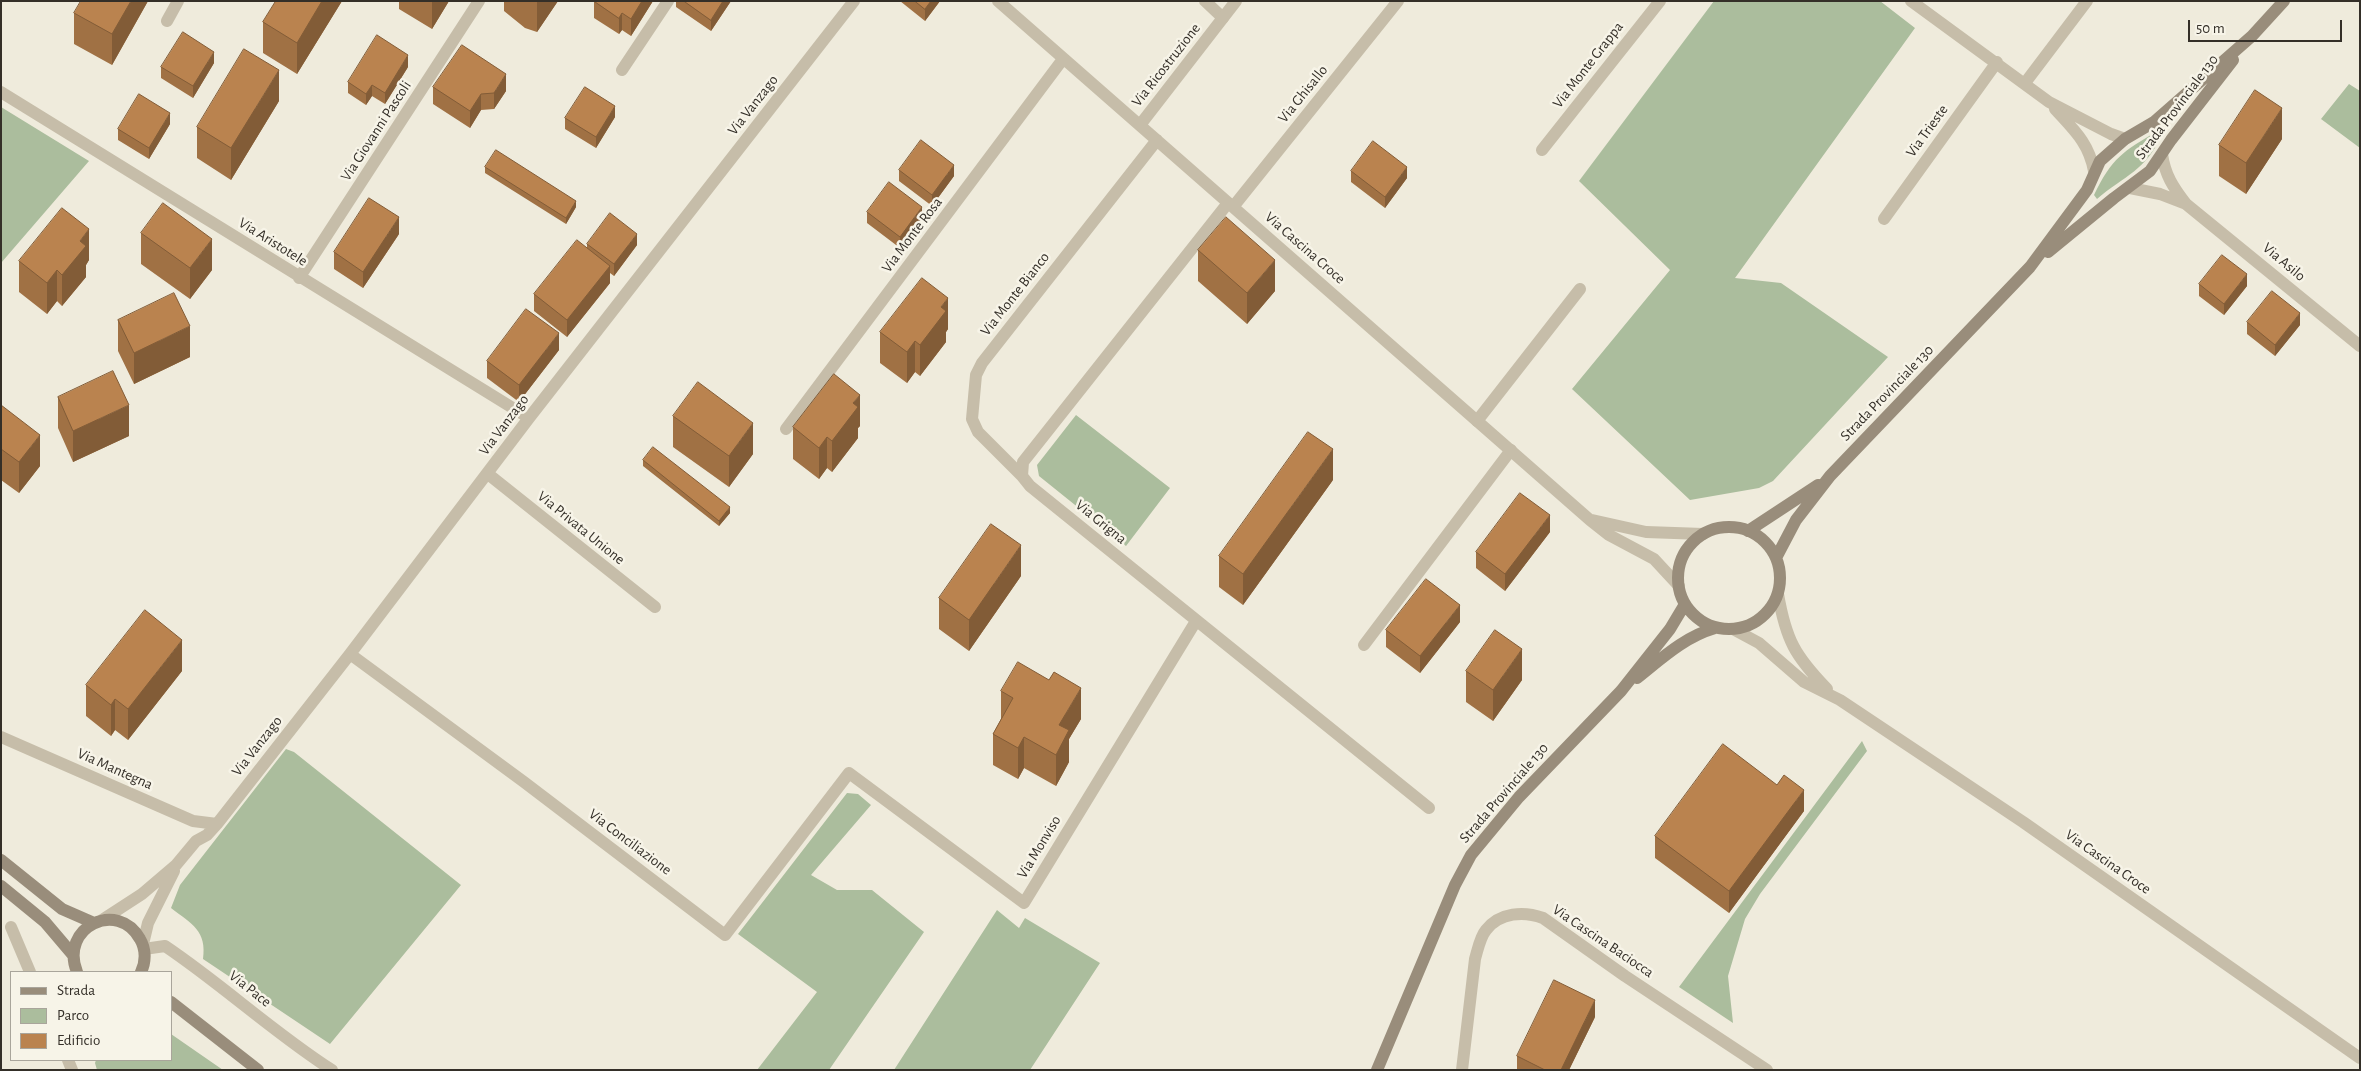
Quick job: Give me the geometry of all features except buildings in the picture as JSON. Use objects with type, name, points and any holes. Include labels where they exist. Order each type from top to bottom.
[{"type":"street","points":[[167,21],[178,1]]},
{"type":"street","name":"Via Giovanni Pascoli","points":[[299,278],[479,1]]},
{"type":"street","points":[[622,70],[668,1]]},
{"type":"street","name":"Via Vanzago","points":[[98,922],[142,894],[176,865],[196,841],[207,835],[217,824],[350,654],[529,418],[854,1]]},
{"type":"street","name":"Via Cascina Croce","points":[[998,1],[1590,520],[1609,535],[1654,559],[1679,586]]},
{"type":"street","points":[[1204,1],[1223,18]]},
{"type":"street","name":"Via Ricostruzione","points":[[1140,125],[1236,1]]},
{"type":"street","name":"Via Ghisallo","points":[[1231,205],[1398,1]]},
{"type":"street","name":"Via Monte Grappa","points":[[1542,150],[1660,1]]},
{"type":"street","points":[[1911,1],[1997,62],[2049,102],[2084,142],[2091,155],[2094,171]]},
{"type":"street","points":[[2025,83],[2087,1]]},
{"type":"street","name":"Strada Provinciale 130","points":[[2030,267],[2114,198],[2150,172],[2252,36],[2284,1]]},
{"type":"street","name":"Strada Provinciale 130","points":[[1776,558],[1796,520],[1830,476],[2030,267],[2082,198],[2100,160],[2124,139],[2154,122],[2252,36]]},
{"type":"street","name":"Via Monte Rosa","points":[[786,429],[1063,59]]},
{"type":"street","name":"Via Trieste","points":[[1884,219],[1997,62]]},
{"type":"street","name":"Via Aristotele","points":[[1,92],[299,278],[529,418]]},
{"type":"street","points":[[2049,102],[2124,139]]},
{"type":"street","name":"Via Monte Bianco","points":[[1022,476],[978,432],[972,419],[976,375],[982,363],[1156,140]]},
{"type":"street","name":"Via Asilo","points":[[2162,154],[2164,169],[2170,183],[2186,204]]},
{"type":"street","name":"Via Asilo","points":[[2130,188],[2160,194],[2186,204],[2207,219],[2360,346]]},
{"type":"street","points":[[1022,476],[1023,462],[1231,205]]},
{"type":"street","points":[[1477,421],[1580,289]]},
{"type":"street","points":[[1364,645],[1511,450]]},
{"type":"street","name":"Via Privata Unione","points":[[488,474],[655,607]]},
{"type":"street","name":"Via Grigna","points":[[1022,476],[1030,486],[1429,808]]},
{"type":"street","name":"Strada Provinciale 130","points":[[1748,531],[1788,506],[1830,476]]},
{"type":"street","name":"Via Cascina Croce","points":[[1590,520],[1646,532],[1703,534]]},
{"type":"street","points":[[1703,534],[1726,528],[1748,531],[1765,542],[1776,558],[1780,582],[1778,594]]},
{"type":"street","name":"Strada Provinciale 130","points":[[1703,534],[1683,556],[1679,571],[1679,586],[1685,604],[1693,614],[1715,628]]},
{"type":"street","name":"Via Cascina Croce","points":[[1778,594],[1784,626],[1797,654],[1834,697]]},
{"type":"street","name":"Strada Provinciale 130","points":[[1621,691],[1682,642],[1699,632],[1715,628],[1733,629],[1748,626],[1761,619],[1771,607],[1778,594]]},
{"type":"street","name":"Strada Provinciale 130","points":[[1376,1070],[1454,884],[1471,854],[1519,797],[1621,691],[1670,629],[1685,604]]},
{"type":"street","name":"Via Monviso","points":[[848,773],[1024,903],[1196,621]]},
{"type":"street","name":"Via Cascina Croce","points":[[1733,629],[1759,643],[1804,682],[1834,697],[2023,822],[2360,1058]]},
{"type":"street","name":"Via Conciliazione","points":[[350,654],[524,782],[725,935],[848,773]]},
{"type":"street","name":"Via Mantegna","points":[[1,737],[193,821],[217,824]]},
{"type":"street","points":[[193,821],[197,831],[196,841]]},
{"type":"street","points":[[1,860],[62,910],[98,922],[122,922],[131,927],[144,947],[144,967],[142,971]]},
{"type":"street","name":"Via Vanzago","points":[[144,947],[148,923],[176,865]]},
{"type":"street","points":[[1,886],[45,922],[73,955]]},
{"type":"street","name":"Via Cascina Baciocca","points":[[1462,1070],[1475,959],[1479,943],[1486,929],[1506,916],[1518,912],[1530,913],[1543,918],[1625,976],[1767,1070]]},
{"type":"street","points":[[77,971],[73,955],[74,947],[81,932],[98,922]]},
{"type":"street","points":[[11,927],[30,971]]},
{"type":"street","name":"Via Pace","points":[[144,947],[165,946],[193,965],[310,1056],[332,1070]]},
{"type":"street","points":[[172,1003],[258,1070]]},
{"type":"green space","points":[[1714,1],[1880,1],[1915,28],[1735,278],[1781,283],[1888,357],[1773,481],[1759,488],[1690,500],[1572,389],[1670,270],[1579,181]]},
{"type":"green space","points":[[2349,84],[2360,91],[2360,148],[2321,119]]},
{"type":"green space","points":[[1,107],[89,161],[1,263]]},
{"type":"green space","points":[[2158,131],[2162,134],[2156,146],[2142,164],[2097,199],[2094,195],[2100,182],[2113,164],[2127,150]]},
{"type":"green space","points":[[1076,415],[1170,488],[1126,546],[1039,476],[1037,465]]},
{"type":"green space","points":[[1862,741],[1867,751],[1760,894],[1745,919],[1728,976],[1733,1023],[1679,987]]},
{"type":"green space","points":[[286,749],[294,752],[461,885],[330,1044],[203,959],[203,941],[200,935],[191,924],[171,908],[180,885]]},
{"type":"green space","points":[[847,793],[858,794],[871,805],[811,875],[837,890],[872,890],[924,932],[829,1070],[757,1070],[817,992],[738,934]]},
{"type":"green space","points":[[997,910],[1019,928],[1025,918],[1100,963],[1030,1070],[894,1070]]},
{"type":"green space","points":[[172,1035],[223,1070],[97,1070],[96,1061],[172,1061]]}]
